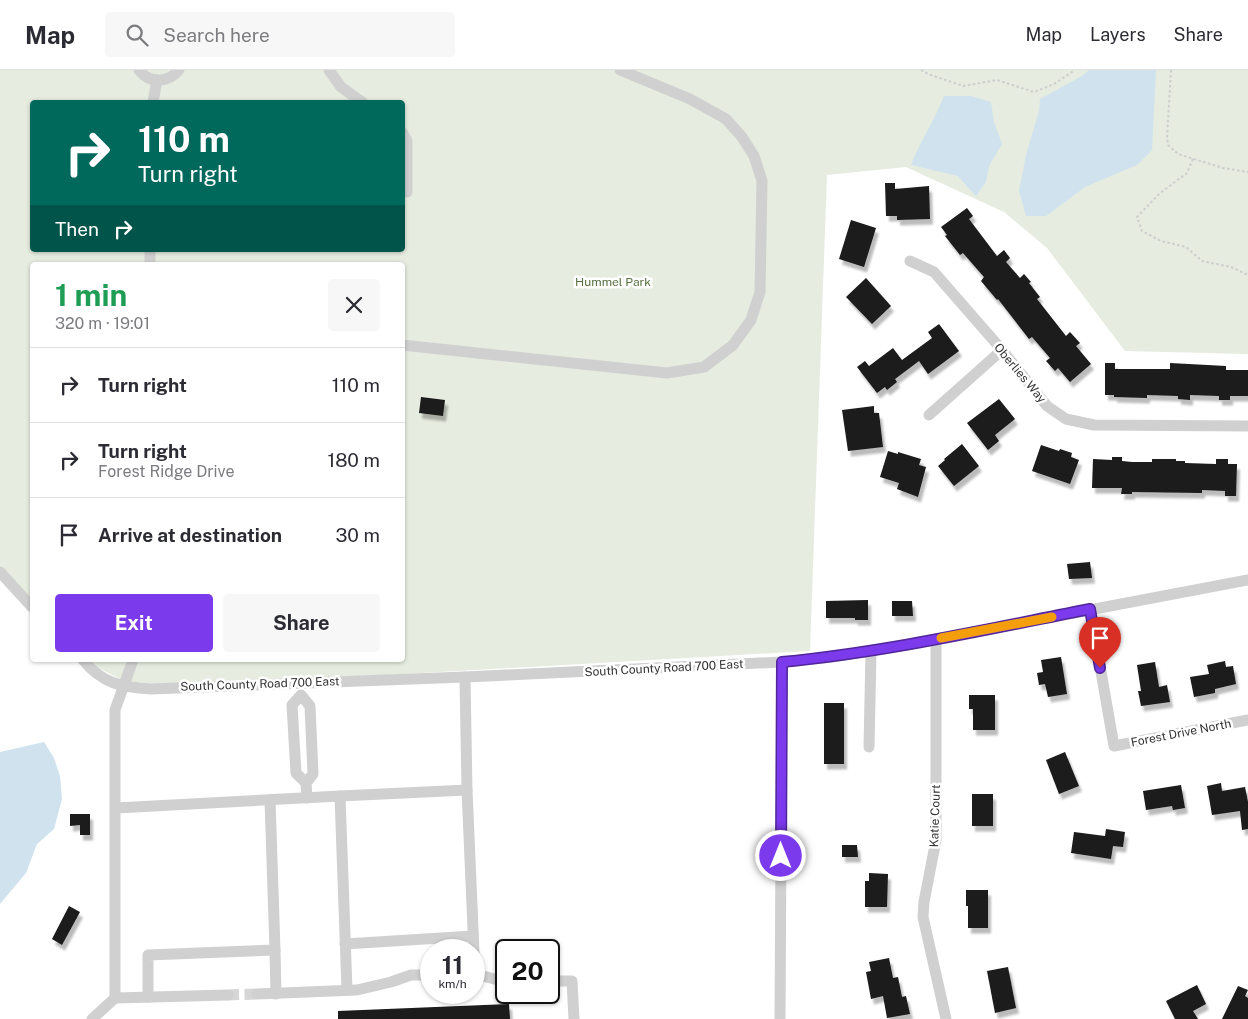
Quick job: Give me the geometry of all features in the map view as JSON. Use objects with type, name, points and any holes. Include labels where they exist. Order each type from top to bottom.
[{"type":"street","points":[[139,70],[148,78],[156,80],[165,80],[172,77],[179,70]]},
{"type":"street","points":[[329,70],[340,87],[359,100]]},
{"type":"street","points":[[405,345],[666,373],[704,367],[733,345],[750,320],[760,292],[762,181],[754,156],[742,137],[726,119],[690,99],[620,70]]},
{"type":"street","points":[[153,100],[156,80]]},
{"type":"street","points":[[405,137],[407,140],[407,192]]},
{"type":"street","name":"Oberlies Way","points":[[910,261],[934,272],[1002,350],[1047,406],[1066,418],[1094,425],[1248,426]]},
{"type":"street","points":[[929,415],[1002,350]]},
{"type":"street","points":[[0,572],[30,604]]},
{"type":"street","name":"South County Road 700 East","points":[[85,662],[107,681],[123,686],[151,689],[782,662],[871,651],[1248,580]]},
{"type":"street","name":"Forest Drive North","points":[[1090,609],[1114,746],[1248,720]]},
{"type":"street","name":"Katie Court","points":[[936,639],[936,840],[924,902],[923,917],[946,1019]]},
{"type":"street","points":[[869,747],[871,651]]},
{"type":"street","points":[[115,998],[115,710],[132,662]]},
{"type":"street","points":[[780,1019],[782,662]]},
{"type":"street","points":[[465,677],[466,790],[473,939]]},
{"type":"street","points":[[301,683],[301,695],[310,706],[313,774],[306,783]]},
{"type":"street","points":[[301,695],[292,705],[296,773],[306,783],[307,798]]},
{"type":"street","points":[[116,808],[466,790]]},
{"type":"street","points":[[340,796],[346,990]]},
{"type":"street","points":[[270,800],[276,994]]},
{"type":"street","points":[[345,944],[473,936]]},
{"type":"street","points":[[148,997],[148,955],[275,950]]},
{"type":"street","points":[[257,994],[346,990],[391,982],[411,975],[420,975]]},
{"type":"street","points":[[560,981],[572,981],[574,1019]]},
{"type":"street","points":[[92,1019],[115,998],[228,995]]},
{"type":"path","points":[[921,70],[963,86],[997,80],[1034,92],[1054,84],[1075,70]]},
{"type":"path","points":[[1171,70],[1168,145],[1178,154],[1223,168],[1248,172]]},
{"type":"path","points":[[1193,159],[1187,173],[1160,193],[1137,217],[1142,231],[1161,242],[1186,247],[1202,261],[1231,266],[1248,276]]},
{"type":"green space","name":"Hummel Park","points":[[0,70],[1248,70],[1248,354],[1125,351],[1047,248],[1004,212],[906,167],[827,175],[810,651],[176,687],[122,680],[87,662],[405,662],[405,262],[30,262],[30,606],[0,575]]},
{"type":"water","points":[[1089,70],[1156,70],[1152,150],[1137,165],[1085,187],[1046,216],[1026,216],[1019,191],[1026,155],[1039,111],[1040,99],[1082,76]]},
{"type":"water","points":[[944,96],[971,96],[991,102],[994,122],[1002,144],[989,166],[986,182],[976,196],[958,176],[911,165]]},
{"type":"water","points":[[44,742],[54,758],[60,776],[62,799],[54,829],[37,844],[26,873],[0,904],[0,752]]},
{"type":"building","points":[[885,183],[895,183],[895,189],[929,186],[930,219],[897,220],[897,216],[886,216]]},
{"type":"building","points":[[967,208],[973,216],[969,219],[997,256],[1004,250],[1010,258],[1006,262],[1020,278],[1024,274],[1031,282],[1029,283],[1040,297],[1037,299],[1066,336],[1070,332],[1080,343],[1076,346],[1091,364],[1070,382],[1058,368],[1055,371],[1046,361],[1050,358],[1032,337],[1029,339],[998,299],[981,281],[984,277],[963,253],[960,255],[945,236],[947,235],[941,227]]},
{"type":"building","points":[[851,220],[876,228],[864,267],[839,259]]},
{"type":"building","points":[[866,278],[891,306],[872,324],[846,297]]},
{"type":"building","points":[[939,324],[959,351],[928,374],[919,361],[895,379],[897,382],[887,390],[885,387],[877,393],[857,367],[865,361],[869,366],[893,348],[902,360],[932,338],[928,332]]},
{"type":"building","points":[[1105,363],[1115,363],[1115,369],[1170,369],[1170,363],[1226,366],[1226,370],[1248,370],[1248,396],[1230,396],[1230,400],[1219,400],[1219,396],[1190,395],[1190,400],[1178,399],[1178,396],[1147,395],[1147,398],[1105,395]]},
{"type":"building","points":[[421,397],[445,400],[443,416],[419,413]]},
{"type":"building","points":[[999,399],[1015,419],[995,435],[999,441],[988,450],[967,423]]},
{"type":"building","points":[[874,406],[874,413],[879,413],[883,447],[848,451],[842,410]]},
{"type":"building","points":[[962,444],[979,466],[954,486],[938,466]]},
{"type":"building","points":[[1041,445],[1072,453],[1071,457],[1079,460],[1070,484],[1032,471]]},
{"type":"building","points":[[888,451],[921,459],[919,465],[926,467],[918,497],[897,489],[899,483],[880,477]]},
{"type":"building","points":[[1112,457],[1122,457],[1122,461],[1132,462],[1152,462],[1152,459],[1176,459],[1176,461],[1185,461],[1185,463],[1216,464],[1216,459],[1228,459],[1228,464],[1237,464],[1236,496],[1225,496],[1225,491],[1202,490],[1202,493],[1132,492],[1132,494],[1121,494],[1122,488],[1092,488],[1093,459],[1112,460]]},
{"type":"building","points":[[1090,562],[1092,578],[1069,579],[1067,564]]},
{"type":"building","points":[[868,600],[868,620],[826,618],[826,601]]},
{"type":"building","points":[[892,601],[912,601],[913,616],[892,616]]},
{"type":"building","points":[[1061,657],[1067,694],[1048,697],[1045,684],[1039,685],[1037,673],[1043,672],[1041,660]]},
{"type":"building","points":[[1225,661],[1226,667],[1233,666],[1236,684],[1215,689],[1215,693],[1194,697],[1190,677],[1209,674],[1207,665]]},
{"type":"building","points":[[1155,662],[1159,687],[1167,685],[1170,702],[1141,706],[1138,691],[1141,691],[1137,665]]},
{"type":"building","points":[[969,695],[995,695],[995,730],[973,730],[973,709],[969,709]]},
{"type":"building","points":[[824,703],[844,703],[844,764],[824,764]]},
{"type":"building","points":[[1065,752],[1079,786],[1059,794],[1046,760]]},
{"type":"building","points":[[1221,783],[1222,791],[1245,787],[1248,802],[1248,829],[1242,830],[1240,811],[1212,815],[1207,786]]},
{"type":"building","points":[[1181,785],[1185,808],[1173,810],[1172,806],[1146,810],[1143,791]]},
{"type":"building","points":[[972,794],[993,794],[993,826],[972,826]]},
{"type":"building","points":[[70,814],[90,814],[90,835],[80,835],[80,825],[70,826]]},
{"type":"building","points":[[1106,829],[1125,832],[1123,847],[1113,846],[1111,859],[1071,853],[1074,832],[1105,836]]},
{"type":"building","points":[[842,845],[857,845],[858,857],[842,857]]},
{"type":"building","points":[[869,873],[888,874],[887,907],[865,907],[865,881],[869,881]]},
{"type":"building","points":[[966,890],[988,890],[988,928],[968,928]]},
{"type":"building","points":[[69,906],[80,912],[62,945],[52,939]]},
{"type":"building","points":[[889,958],[893,978],[898,977],[902,997],[906,996],[910,1014],[887,1018],[883,996],[871,999],[866,972],[871,971],[869,962]]},
{"type":"building","points":[[1008,967],[1016,1008],[995,1013],[987,971]]},
{"type":"building","points":[[1197,985],[1206,1004],[1193,1011],[1198,1019],[1175,1019],[1166,1001]]},
{"type":"building","points":[[1238,986],[1248,990],[1245,996],[1248,998],[1248,1019],[1222,1019]]},
{"type":"building","points":[[509,1004],[510,1019],[338,1019],[338,1011]]},
{"type":"tunnel","points":[[228,995],[257,994]]},
{"type":"slow traffic","points":[[941,638],[1052,617]]},
{"type":"route","points":[[781,856],[782,662],[832,657],[894,647],[1090,609],[1100,668]]}]
